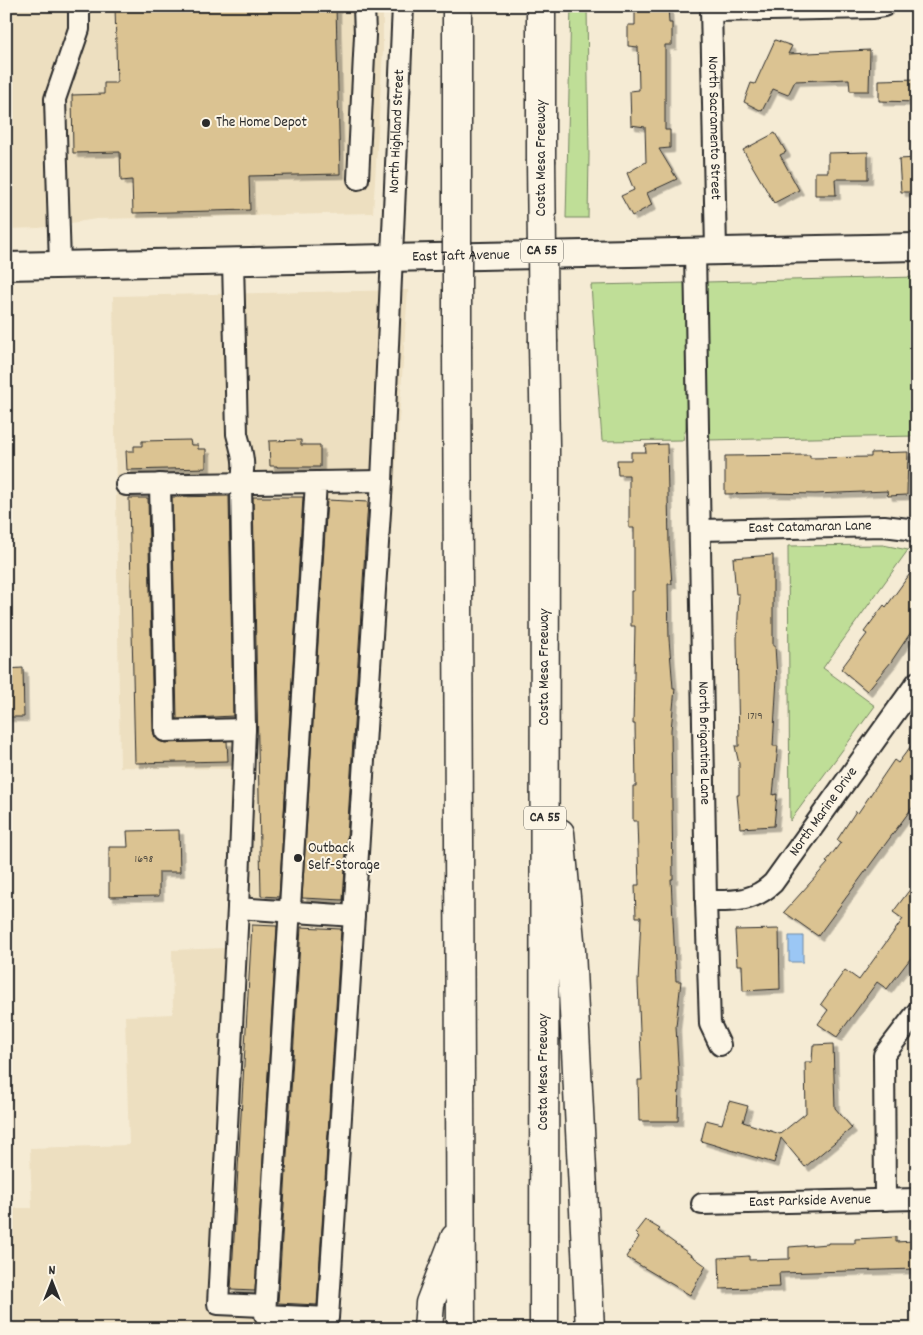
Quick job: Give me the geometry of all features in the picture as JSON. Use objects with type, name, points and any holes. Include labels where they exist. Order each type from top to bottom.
[{"type":"highway","points":[[457,6],[461,1329]]},
{"type":"highway","name":"Costa Mesa Freeway","points":[[542,6],[541,160],[545,446],[544,1329]]},
{"type":"highway","points":[[545,665],[571,951],[590,1329]]},
{"type":"highway","points":[[429,1316],[461,1223]]},
{"type":"main road","name":"East Taft Avenue","points":[[6,266],[917,247]]},
{"type":"street","points":[[60,265],[55,99],[79,29],[79,6]]},
{"type":"street","points":[[358,179],[365,35],[364,6]]},
{"type":"street","name":"North Highland Street","points":[[265,1306],[265,1315],[328,1318],[382,481],[391,258],[402,64],[403,6]]},
{"type":"street","points":[[711,9],[873,8],[884,6]]},
{"type":"street","name":"North Sacramento Street","points":[[698,439],[706,251],[711,9]]},
{"type":"street","points":[[233,261],[237,434],[244,458],[244,472],[241,483],[245,729],[218,1304],[265,1306],[316,482]]},
{"type":"street","name":"North Brigantine Lane","points":[[698,439],[710,1024],[720,1045]]},
{"type":"street","points":[[126,485],[382,481]]},
{"type":"street","points":[[160,484],[165,731],[245,729]]},
{"type":"street","name":"East Catamaran Lane","points":[[701,530],[884,526],[917,532]]},
{"type":"street","name":"North Marine Drive","points":[[706,901],[750,899],[764,892],[773,883],[917,682]]},
{"type":"street","points":[[238,908],[354,916]]},
{"type":"street","points":[[885,1200],[884,1055],[917,1012]]},
{"type":"street","name":"East Parkside Avenue","points":[[702,1204],[917,1200]]},
{"type":"shaded area","points":[[6,6],[383,6],[383,51],[373,213],[96,219],[39,228],[6,229]]},
{"type":"shaded area","name":"Outback Self-Storage","points":[[408,290],[336,1329],[6,1329],[6,1208],[32,1208],[30,1148],[129,1145],[125,1016],[173,1014],[172,950],[226,948],[230,769],[120,767],[113,296]]},
{"type":"green space","points":[[571,6],[587,6],[588,218],[566,218]]},
{"type":"green space","points":[[917,277],[917,436],[707,440],[704,304],[706,282]]},
{"type":"green space","points":[[686,283],[688,335],[686,428],[683,440],[602,441],[591,285]]},
{"type":"green space","points":[[883,545],[908,550],[823,668],[875,706],[790,821],[788,546]]},
{"type":"water","points":[[789,936],[803,936],[803,962],[789,962]]},
{"type":"building","name":"The Home Depot","points":[[115,6],[336,6],[340,174],[249,176],[250,210],[133,213],[132,180],[121,181],[120,152],[73,153],[72,95],[104,94],[104,83],[117,83]]},
{"type":"building","points":[[635,6],[668,6],[669,23],[672,23],[672,45],[665,45],[665,130],[670,130],[670,148],[659,149],[677,179],[647,193],[652,205],[632,216],[621,196],[634,190],[627,173],[646,162],[645,127],[631,125],[630,91],[639,90],[638,47],[628,46],[628,25],[635,25]]},
{"type":"building","points":[[775,40],[792,46],[788,54],[870,50],[869,91],[850,91],[849,79],[795,81],[788,95],[773,89],[762,111],[744,102],[751,83],[755,84]]},
{"type":"building","points":[[917,79],[917,102],[879,101],[879,80]]},
{"type":"building","points":[[775,133],[786,152],[780,155],[799,190],[774,203],[743,150]]},
{"type":"building","points":[[868,152],[868,179],[835,179],[836,195],[815,195],[815,172],[828,172],[828,153]]},
{"type":"building","points":[[917,158],[917,192],[901,192],[899,159]]},
{"type":"building","points":[[190,440],[191,445],[198,445],[198,449],[206,449],[206,468],[127,470],[126,451],[134,451],[134,446],[142,446],[142,441]]},
{"type":"building","points":[[301,440],[301,445],[320,445],[320,467],[270,466],[269,441]]},
{"type":"building","points":[[667,444],[669,543],[672,584],[668,584],[669,639],[673,688],[675,688],[671,730],[673,879],[671,879],[676,981],[681,981],[676,1026],[679,1081],[678,1121],[639,1121],[638,1080],[642,1080],[638,982],[641,917],[636,917],[635,885],[639,885],[637,821],[633,821],[633,786],[636,786],[635,724],[633,724],[635,626],[631,626],[631,591],[634,591],[634,528],[629,528],[629,475],[618,475],[617,460],[631,460],[631,452],[646,452],[645,445]]},
{"type":"building","points":[[908,452],[907,495],[888,496],[887,491],[815,494],[725,494],[725,456],[810,455],[810,458],[871,457],[871,453]]},
{"type":"building","points":[[229,496],[233,716],[177,719],[172,497]]},
{"type":"building","points":[[253,497],[303,497],[279,897],[261,896]]},
{"type":"building","points":[[129,498],[148,498],[153,731],[155,737],[165,743],[227,741],[228,761],[135,763]]},
{"type":"building","points":[[327,500],[368,502],[343,900],[302,898]]},
{"type":"building","points":[[773,555],[773,646],[775,646],[777,678],[773,746],[778,746],[773,795],[777,794],[774,826],[740,828],[737,795],[739,795],[739,764],[735,746],[739,746],[737,639],[739,594],[736,594],[733,558]]},
{"type":"building","points":[[917,564],[917,623],[891,662],[867,691],[841,669],[867,634],[864,632],[884,605],[886,607]]},
{"type":"building","points":[[23,668],[24,717],[6,717],[6,669]]},
{"type":"building","points":[[917,738],[917,801],[818,936],[784,912],[828,863],[826,862],[841,842],[837,840],[856,811],[858,813],[894,760],[898,763]]},
{"type":"building","points":[[179,830],[180,872],[159,872],[159,896],[109,897],[109,847],[128,847],[127,831]]},
{"type":"building","points":[[917,880],[917,950],[887,989],[877,982],[837,1037],[818,1024],[828,1010],[821,1004],[845,970],[859,980],[903,919],[893,912]]},
{"type":"building","points":[[252,925],[277,926],[255,1291],[231,1290]]},
{"type":"building","points":[[301,927],[341,929],[317,1305],[278,1303]]},
{"type":"building","points":[[779,929],[780,989],[743,991],[742,965],[737,965],[735,930]]},
{"type":"building","points":[[833,1044],[835,1108],[852,1128],[805,1167],[781,1138],[774,1163],[701,1141],[706,1120],[722,1124],[729,1101],[748,1106],[743,1122],[780,1134],[806,1113],[805,1062],[812,1062],[813,1045]]},
{"type":"building","points":[[645,1220],[660,1229],[658,1231],[706,1266],[690,1295],[626,1257],[639,1237],[635,1233]]},
{"type":"building","points":[[896,1237],[896,1242],[914,1241],[915,1269],[779,1273],[780,1287],[720,1289],[719,1258],[749,1256],[749,1260],[789,1259],[789,1247],[828,1243],[855,1243],[855,1239]]},
{"type":"place","name":"The Home Depot","points":[[206,123]]},
{"type":"place","name":"Outback Self-Storage","points":[[298,858]]}]
